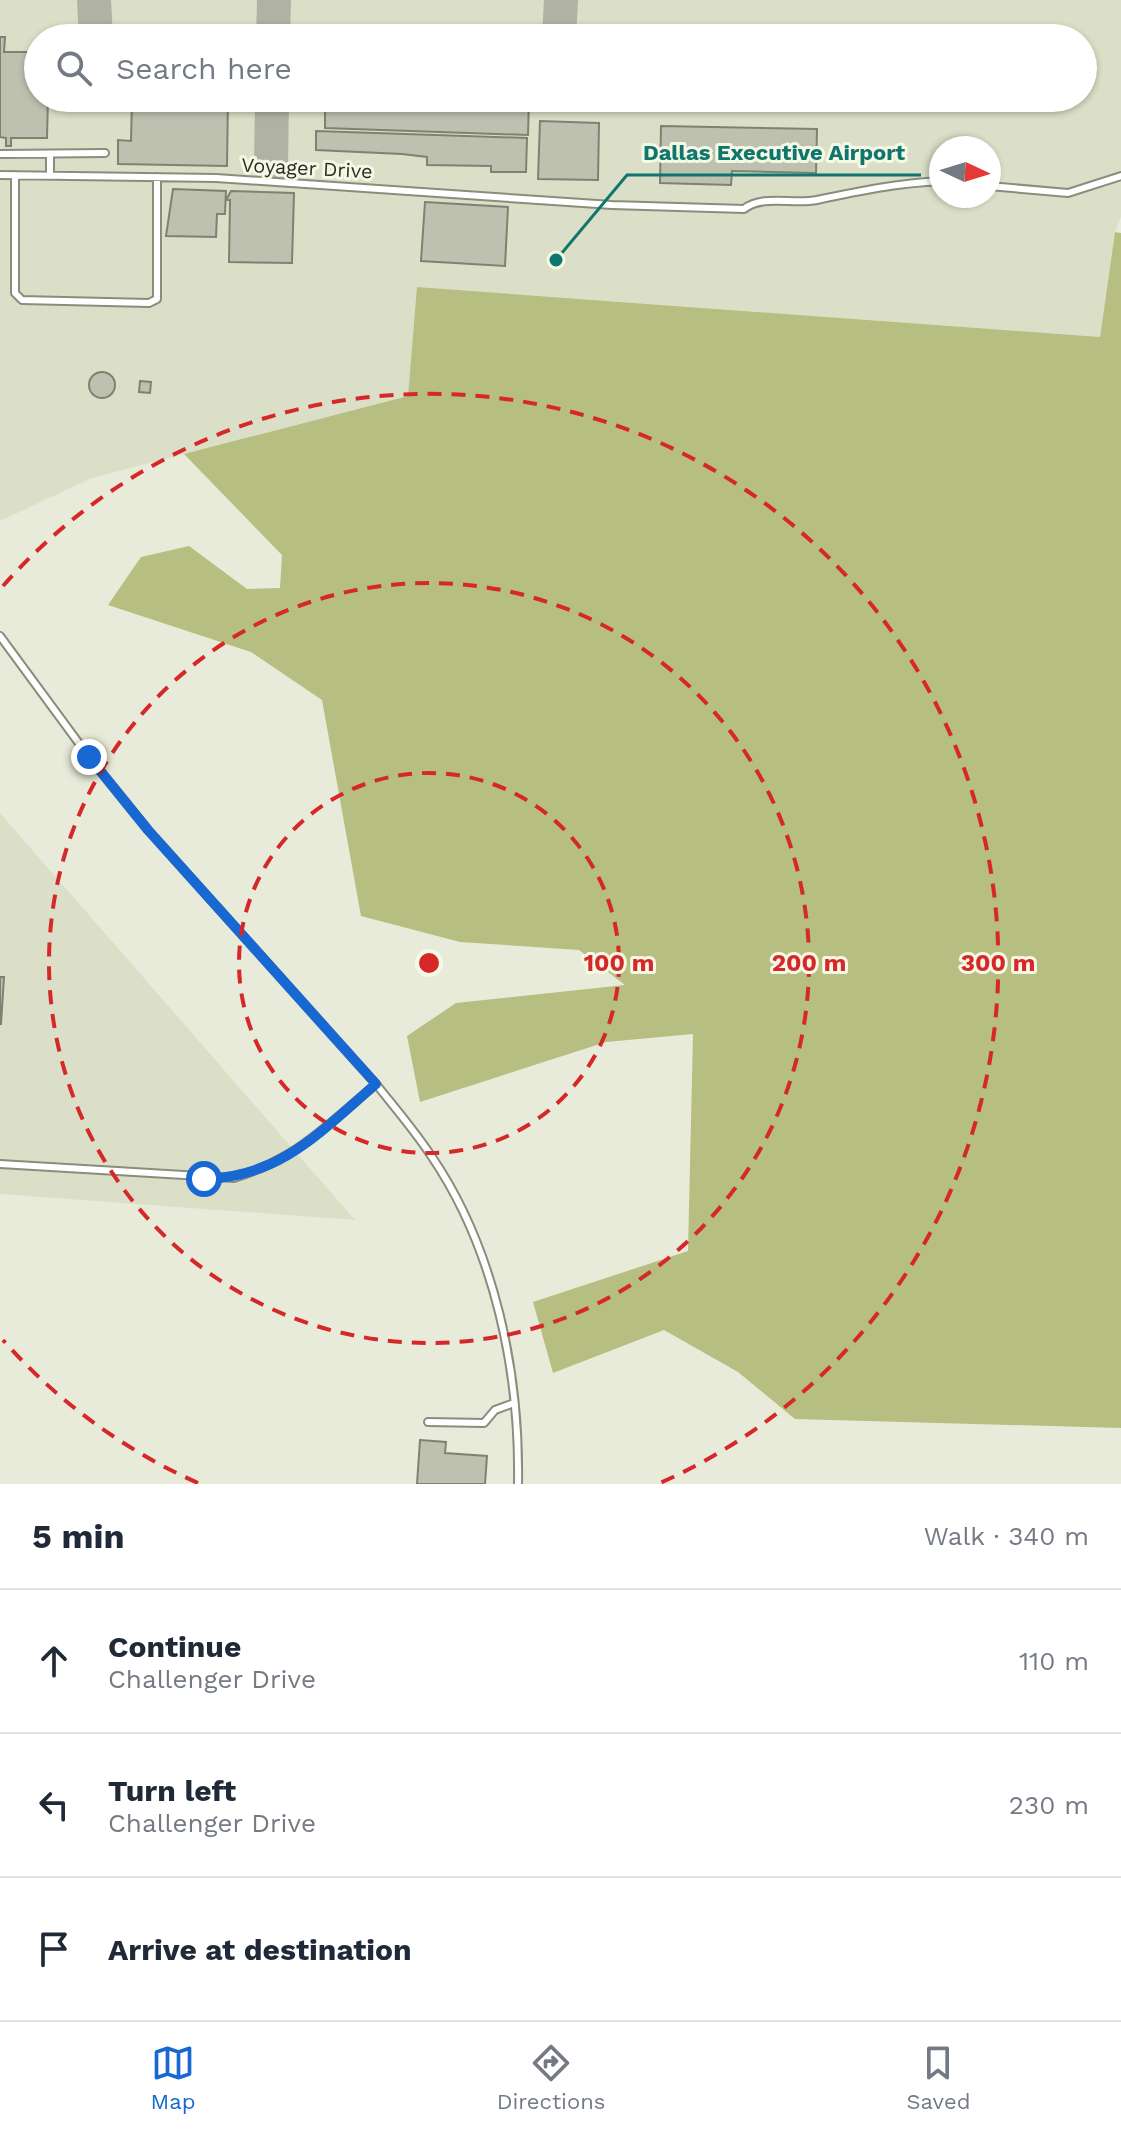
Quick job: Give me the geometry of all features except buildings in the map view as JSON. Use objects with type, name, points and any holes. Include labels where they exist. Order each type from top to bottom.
[{"type":"lane","points":[[0,154],[105,153]]},
{"type":"lane","points":[[50,154],[50,176]]},
{"type":"lane","name":"Voyager Drive","points":[[0,175],[157,177],[484,194],[612,205],[744,209],[753,202],[815,201],[893,183],[929,182]]},
{"type":"lane","points":[[15,175],[15,293],[22,300],[149,303],[157,299],[157,177]]},
{"type":"lane","points":[[1001,187],[1068,193],[1121,176]]},
{"type":"lane","points":[[0,636],[148,830],[376,1084],[433,1158],[468,1224],[502,1326],[514,1403],[518,1484]]},
{"type":"lane","points":[[0,1164],[234,1178],[264,1169],[295,1153],[376,1084]]},
{"type":"lane","points":[[428,1422],[484,1423],[495,1410],[514,1403]]},
{"type":"shaded area","points":[[0,0],[1121,0],[1121,217],[1115,232],[1100,337],[418,287],[408,396],[92,478],[0,521]]},
{"type":"shaded area","points":[[0,813],[355,1220],[0,1194]]},
{"type":"green space","points":[[1115,232],[1121,233],[1121,1428],[795,1419],[738,1372],[664,1330],[553,1373],[533,1302],[688,1251],[693,1034],[606,1042],[420,1102],[407,1036],[456,1003],[625,985],[579,950],[460,942],[361,916],[322,700],[251,652],[108,605],[141,557],[189,546],[247,589],[280,588],[282,555],[184,454],[408,396],[417,287],[1100,337]]},
{"type":"taxiway","points":[[94,0],[95,24]]},
{"type":"taxiway","points":[[273,24],[274,0]]},
{"type":"taxiway","points":[[560,24],[561,0]]},
{"type":"taxiway","points":[[271,168],[272,112]]},
{"type":"place","name":"Dallas Executive Airport","points":[[556,260]]},
{"type":"route","points":[[89,757],[148,830],[376,1084],[295,1153],[264,1169],[234,1178],[204,1179]]}]
